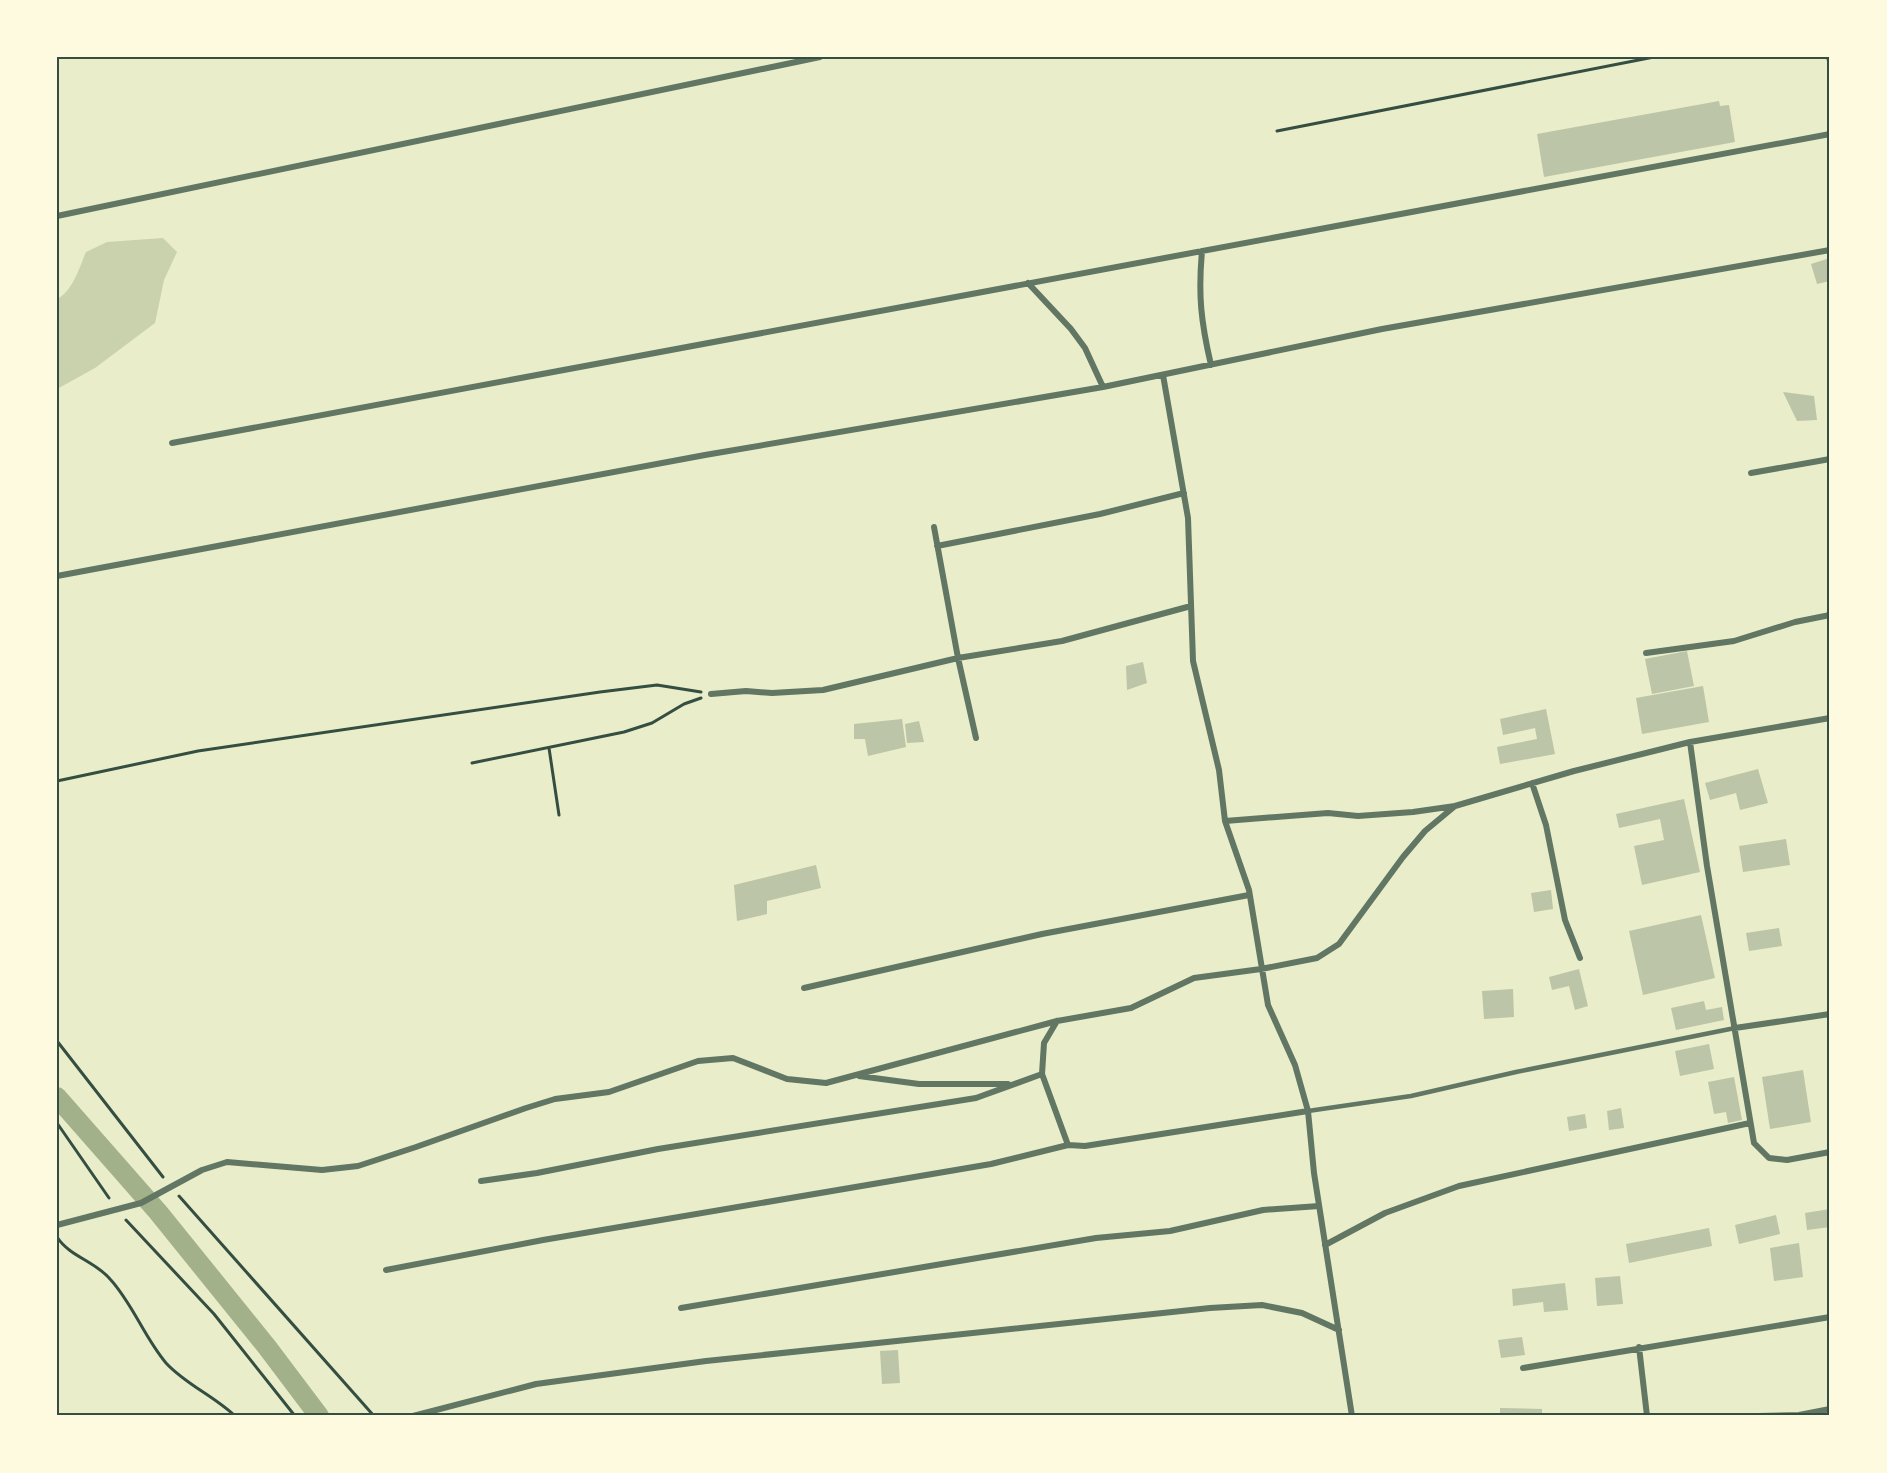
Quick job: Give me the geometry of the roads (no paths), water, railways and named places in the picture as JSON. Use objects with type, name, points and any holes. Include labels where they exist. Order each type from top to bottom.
[{"type":"street","points":[[57,216],[820,57]]},
{"type":"street","points":[[1829,57],[1830,61]]},
{"type":"street","points":[[172,443],[1830,134]]},
{"type":"street","points":[[57,576],[705,455],[1103,387],[1383,329],[1830,250]]},
{"type":"street","points":[[1202,251],[1200,278],[1202,322],[1211,365]]},
{"type":"street","points":[[1028,283],[1046,300],[1085,348],[1103,387]]},
{"type":"street","points":[[1163,375],[1188,518],[1193,661],[1219,770],[1225,821],[1249,895],[1268,1005],[1296,1065],[1308,1111],[1319,1206],[1352,1416]]},
{"type":"street","points":[[1751,473],[1830,459]]},
{"type":"street","points":[[937,546],[1100,514],[1184,493]]},
{"type":"street","points":[[934,527],[958,658],[976,738]]},
{"type":"street","points":[[711,694],[822,690],[958,658],[1062,641],[1191,606]]},
{"type":"street","points":[[1646,653],[1734,641],[1795,622],[1830,615]]},
{"type":"street","points":[[1225,821],[1328,813],[1358,816],[1391,814],[1455,806],[1532,783],[1690,742],[1830,718]]},
{"type":"street","points":[[1690,742],[1707,866],[1754,1143],[1769,1158],[1787,1160],[1830,1152]]},
{"type":"street","points":[[1532,783],[1546,825],[1565,920],[1580,958]]},
{"type":"street","points":[[57,1225],[118,1211],[141,1203],[202,1170],[227,1162],[284,1169],[322,1170],[358,1166],[416,1148],[526,1108],[555,1100],[609,1092],[698,1061],[733,1058],[787,1079],[826,1083],[1057,1021],[1131,1008],[1194,978],[1262,969],[1317,958],[1339,944],[1403,857],[1425,831],[1455,806]]},
{"type":"street","points":[[804,988],[1031,937],[1249,895]]},
{"type":"street","points":[[1735,1028],[1830,1014]]},
{"type":"street","points":[[1057,1021],[1044,1043],[1042,1074],[1068,1145]]},
{"type":"street","points":[[481,1181],[537,1173],[658,1149],[976,1098],[1042,1074]]},
{"type":"street","points":[[856,1075],[919,1084],[1014,1084]]},
{"type":"street","points":[[386,1270],[543,1240],[991,1164],[1068,1145],[1085,1146],[1308,1111]]},
{"type":"street","points":[[1325,1245],[1386,1213],[1460,1186],[1750,1123]]},
{"type":"street","points":[[681,1308],[1096,1238],[1170,1231],[1263,1210],[1319,1206]]},
{"type":"street","points":[[413,1416],[547,1382],[706,1360],[995,1332],[1210,1308],[1262,1305],[1302,1313],[1339,1330]]},
{"type":"street","points":[[1523,1368],[1830,1317]]},
{"type":"street","points":[[1639,1347],[1647,1416]]},
{"type":"street","points":[[1758,1416],[1799,1415],[1830,1408]]},
{"type":"lane","points":[[1308,1111],[1411,1096],[1539,1067],[1735,1028]]},
{"type":"waterway","points":[[57,1097],[158,1212],[267,1347],[319,1416]]}]
